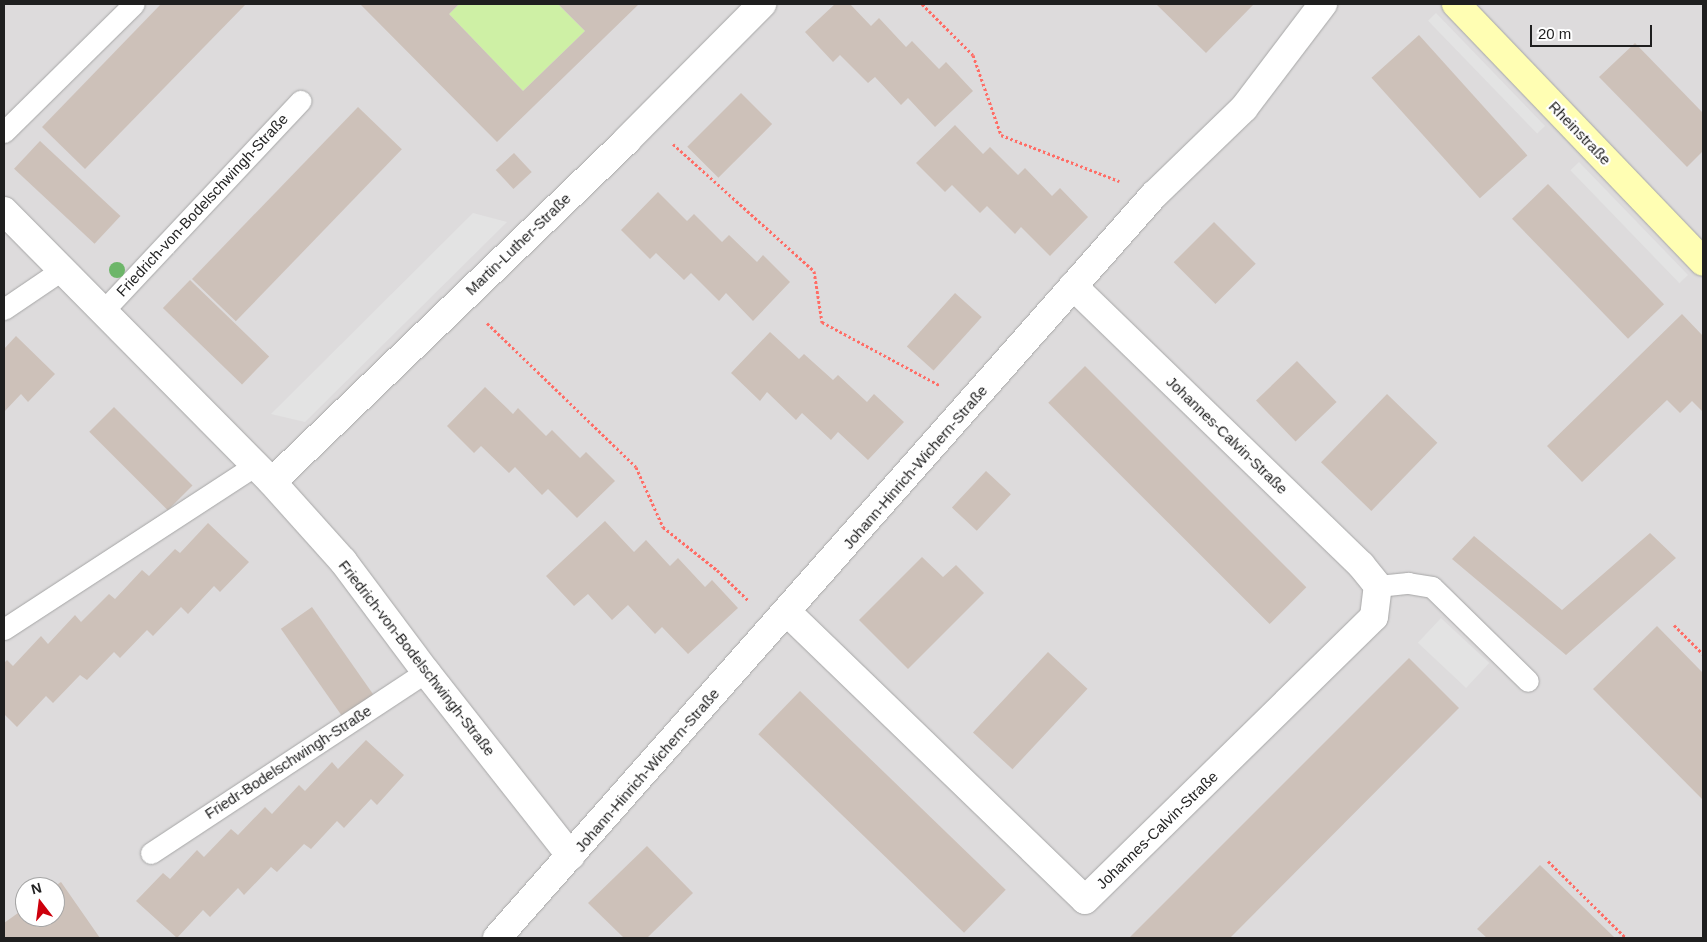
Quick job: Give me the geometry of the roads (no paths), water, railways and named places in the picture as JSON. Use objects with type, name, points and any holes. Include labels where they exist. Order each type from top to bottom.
[{"type":"main road","name":"Rheinstraße","points":[[1456,4],[1703,262]]},
{"type":"street","name":"Martin-Luther-Straße","points":[[264,474],[462,298],[647,120],[762,4]]},
{"type":"street","name":"Johann-Hinrich-Wichern-Straße","points":[[506,935],[571,856],[1154,195],[1244,108],[1323,4]]},
{"type":"street","name":"Friedrich-von-Bodelschwingh-Straße","points":[[4,211],[104,310],[264,474],[343,561],[426,672],[571,856]]},
{"type":"street","name":"Johannes-Calvin-Straße","points":[[780,619],[1085,900],[1374,617],[1378,586],[1361,565],[1073,286]]},
{"type":"lane","points":[[4,132],[134,4]]},
{"type":"lane","name":"Friedrich-von-Bodelschwingh-Straße","points":[[104,310],[300,101]]},
{"type":"lane","points":[[4,309],[63,269]]},
{"type":"lane","points":[[4,629],[264,474]]},
{"type":"lane","points":[[1378,586],[1408,583],[1432,587],[1528,681]]},
{"type":"lane","name":"Friedr-Bodelschwingh-Straße","points":[[151,853],[426,672]]}]
